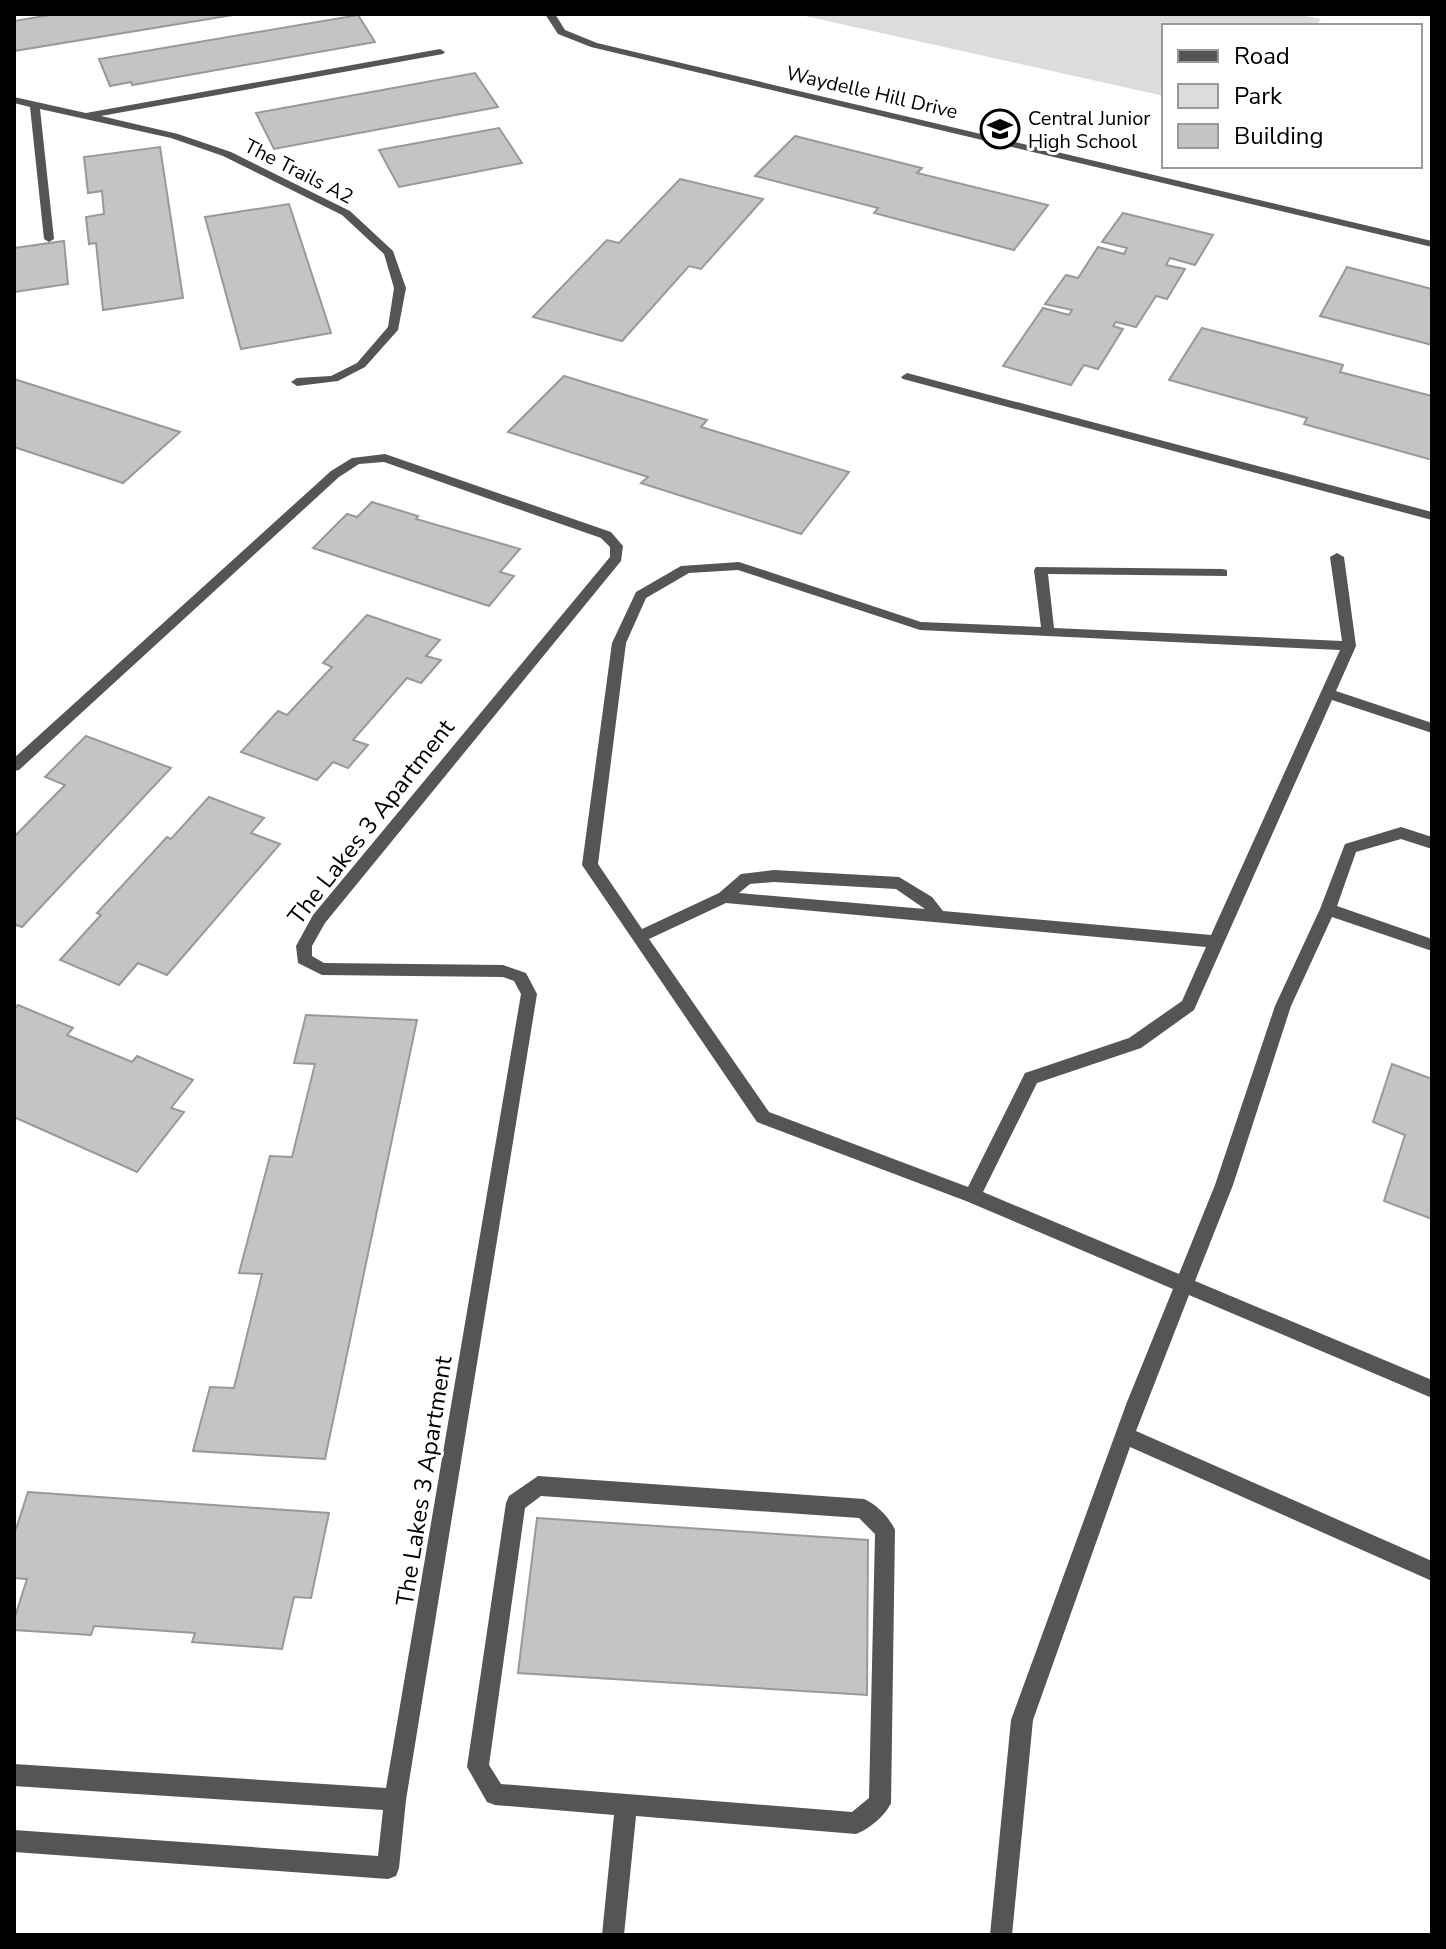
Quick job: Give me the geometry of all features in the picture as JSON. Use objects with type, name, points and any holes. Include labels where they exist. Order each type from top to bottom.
[{"type":"street","name":"Waydelle Hill Drive","points":[[550,14],[554,27],[567,36],[594,45],[1432,244]]},
{"type":"street","name":"The Trails A2","points":[[86,116],[440,52]]},
{"type":"street","name":"The Trails A2","points":[[14,100],[174,136],[227,154],[346,213],[389,253],[400,288],[394,328],[361,365],[334,379],[297,382]]},
{"type":"street","points":[[35,105],[49,239]]},
{"type":"street","points":[[907,377],[1432,516]]},
{"type":"street","name":"The Lakes 3 Apartment","points":[[14,766],[335,474],[356,461],[385,458],[606,535],[617,546],[616,558],[319,919],[304,946],[304,959],[322,969],[503,971],[520,977],[529,994],[395,1800]]},
{"type":"street","points":[[972,1196],[1031,1078],[1135,1043],[1188,1005],[1349,646],[1337,557]]},
{"type":"street","points":[[1349,646],[920,626],[739,566],[686,569],[641,595],[619,643],[590,865],[763,1117],[972,1196],[1432,1389]]},
{"type":"street","points":[[1048,633],[1041,570],[1222,573]]},
{"type":"street","points":[[1328,694],[1432,728]]},
{"type":"street","points":[[1001,1935],[1022,1720],[1125,1435],[1224,1185],[1283,1006],[1328,909],[1350,848],[1401,833],[1432,843]]},
{"type":"street","points":[[639,937],[724,897],[746,878],[760,877],[899,883],[927,901],[939,917]]},
{"type":"street","points":[[724,897],[1217,942]]},
{"type":"street","points":[[1328,909],[1432,945]]},
{"type":"street","points":[[1125,1435],[1432,1571]]},
{"type":"street","points":[[538,1486],[864,1509],[885,1530],[880,1803],[856,1823],[626,1807],[495,1794],[478,1767],[516,1503],[538,1486]]},
{"type":"street","points":[[14,1775],[395,1800],[388,1868],[14,1841]]},
{"type":"street","points":[[613,1935],[626,1807]]},
{"type":"green space","points":[[796,14],[1296,14],[1321,19],[1317,24],[1162,24],[1162,96]]},
{"type":"building","points":[[56,14],[239,14],[14,51],[14,21]]},
{"type":"building","points":[[358,15],[375,42],[132,85],[131,82],[110,86],[99,59]]},
{"type":"building","points":[[475,73],[498,107],[274,149],[256,113]]},
{"type":"building","points":[[499,128],[522,163],[399,187],[379,150]]},
{"type":"building","points":[[795,136],[922,168],[917,173],[1048,205],[1014,250],[874,213],[878,208],[755,176]]},
{"type":"building","points":[[160,147],[183,298],[103,310],[96,243],[89,244],[86,217],[104,214],[102,191],[88,193],[84,157]]},
{"type":"building","points":[[680,179],[763,199],[701,269],[689,266],[622,341],[533,317],[607,240],[619,243]]},
{"type":"building","points":[[289,204],[331,333],[241,349],[205,217]]},
{"type":"building","points":[[1123,213],[1213,235],[1195,265],[1170,258],[1166,265],[1185,269],[1167,299],[1156,296],[1136,327],[1116,322],[1113,326],[1123,329],[1098,369],[1084,365],[1071,385],[1003,366],[1043,308],[1069,315],[1072,310],[1045,304],[1066,275],[1078,278],[1098,247],[1124,254],[1127,248],[1102,242]]},
{"type":"building","points":[[64,241],[68,284],[14,292],[14,248]]},
{"type":"building","points":[[1347,267],[1432,289],[1432,345],[1320,316]]},
{"type":"building","points":[[1202,328],[1343,365],[1340,372],[1432,396],[1432,460],[1304,424],[1307,418],[1169,380]]},
{"type":"building","points":[[564,376],[707,420],[701,427],[849,472],[801,534],[641,483],[648,477],[508,432]]},
{"type":"building","points":[[14,379],[180,432],[123,483],[14,447]]},
{"type":"building","points":[[372,502],[418,516],[416,519],[520,549],[500,572],[514,576],[489,606],[313,548],[347,514],[357,517]]},
{"type":"building","points":[[367,615],[440,640],[426,656],[441,660],[421,683],[407,678],[353,740],[368,745],[348,768],[333,762],[317,780],[241,752],[278,711],[287,715],[332,667],[323,663]]},
{"type":"building","points":[[86,736],[171,768],[22,927],[14,924],[14,837],[65,785],[45,777]]},
{"type":"building","points":[[209,797],[264,818],[251,833],[280,844],[167,975],[138,963],[119,985],[60,960],[101,915],[97,913],[167,837],[171,839]]},
{"type":"building","points":[[18,1005],[73,1028],[67,1035],[132,1062],[137,1056],[193,1080],[171,1108],[184,1112],[137,1172],[14,1117],[14,1010]]},
{"type":"building","points":[[306,1015],[417,1020],[325,1459],[193,1451],[210,1387],[234,1388],[262,1274],[239,1273],[270,1156],[292,1157],[315,1064],[294,1063]]},
{"type":"building","points":[[1392,1064],[1432,1079],[1432,1219],[1384,1201],[1405,1135],[1373,1122]]},
{"type":"building","points":[[28,1492],[329,1513],[311,1598],[294,1597],[282,1649],[192,1642],[195,1633],[94,1626],[91,1635],[14,1630],[14,1620],[27,1579],[14,1578],[14,1535]]},
{"type":"building","points":[[537,1518],[868,1540],[867,1695],[518,1673]]},
{"type":"place","name":"Central Junior High School","points":[[1000,129]]}]
